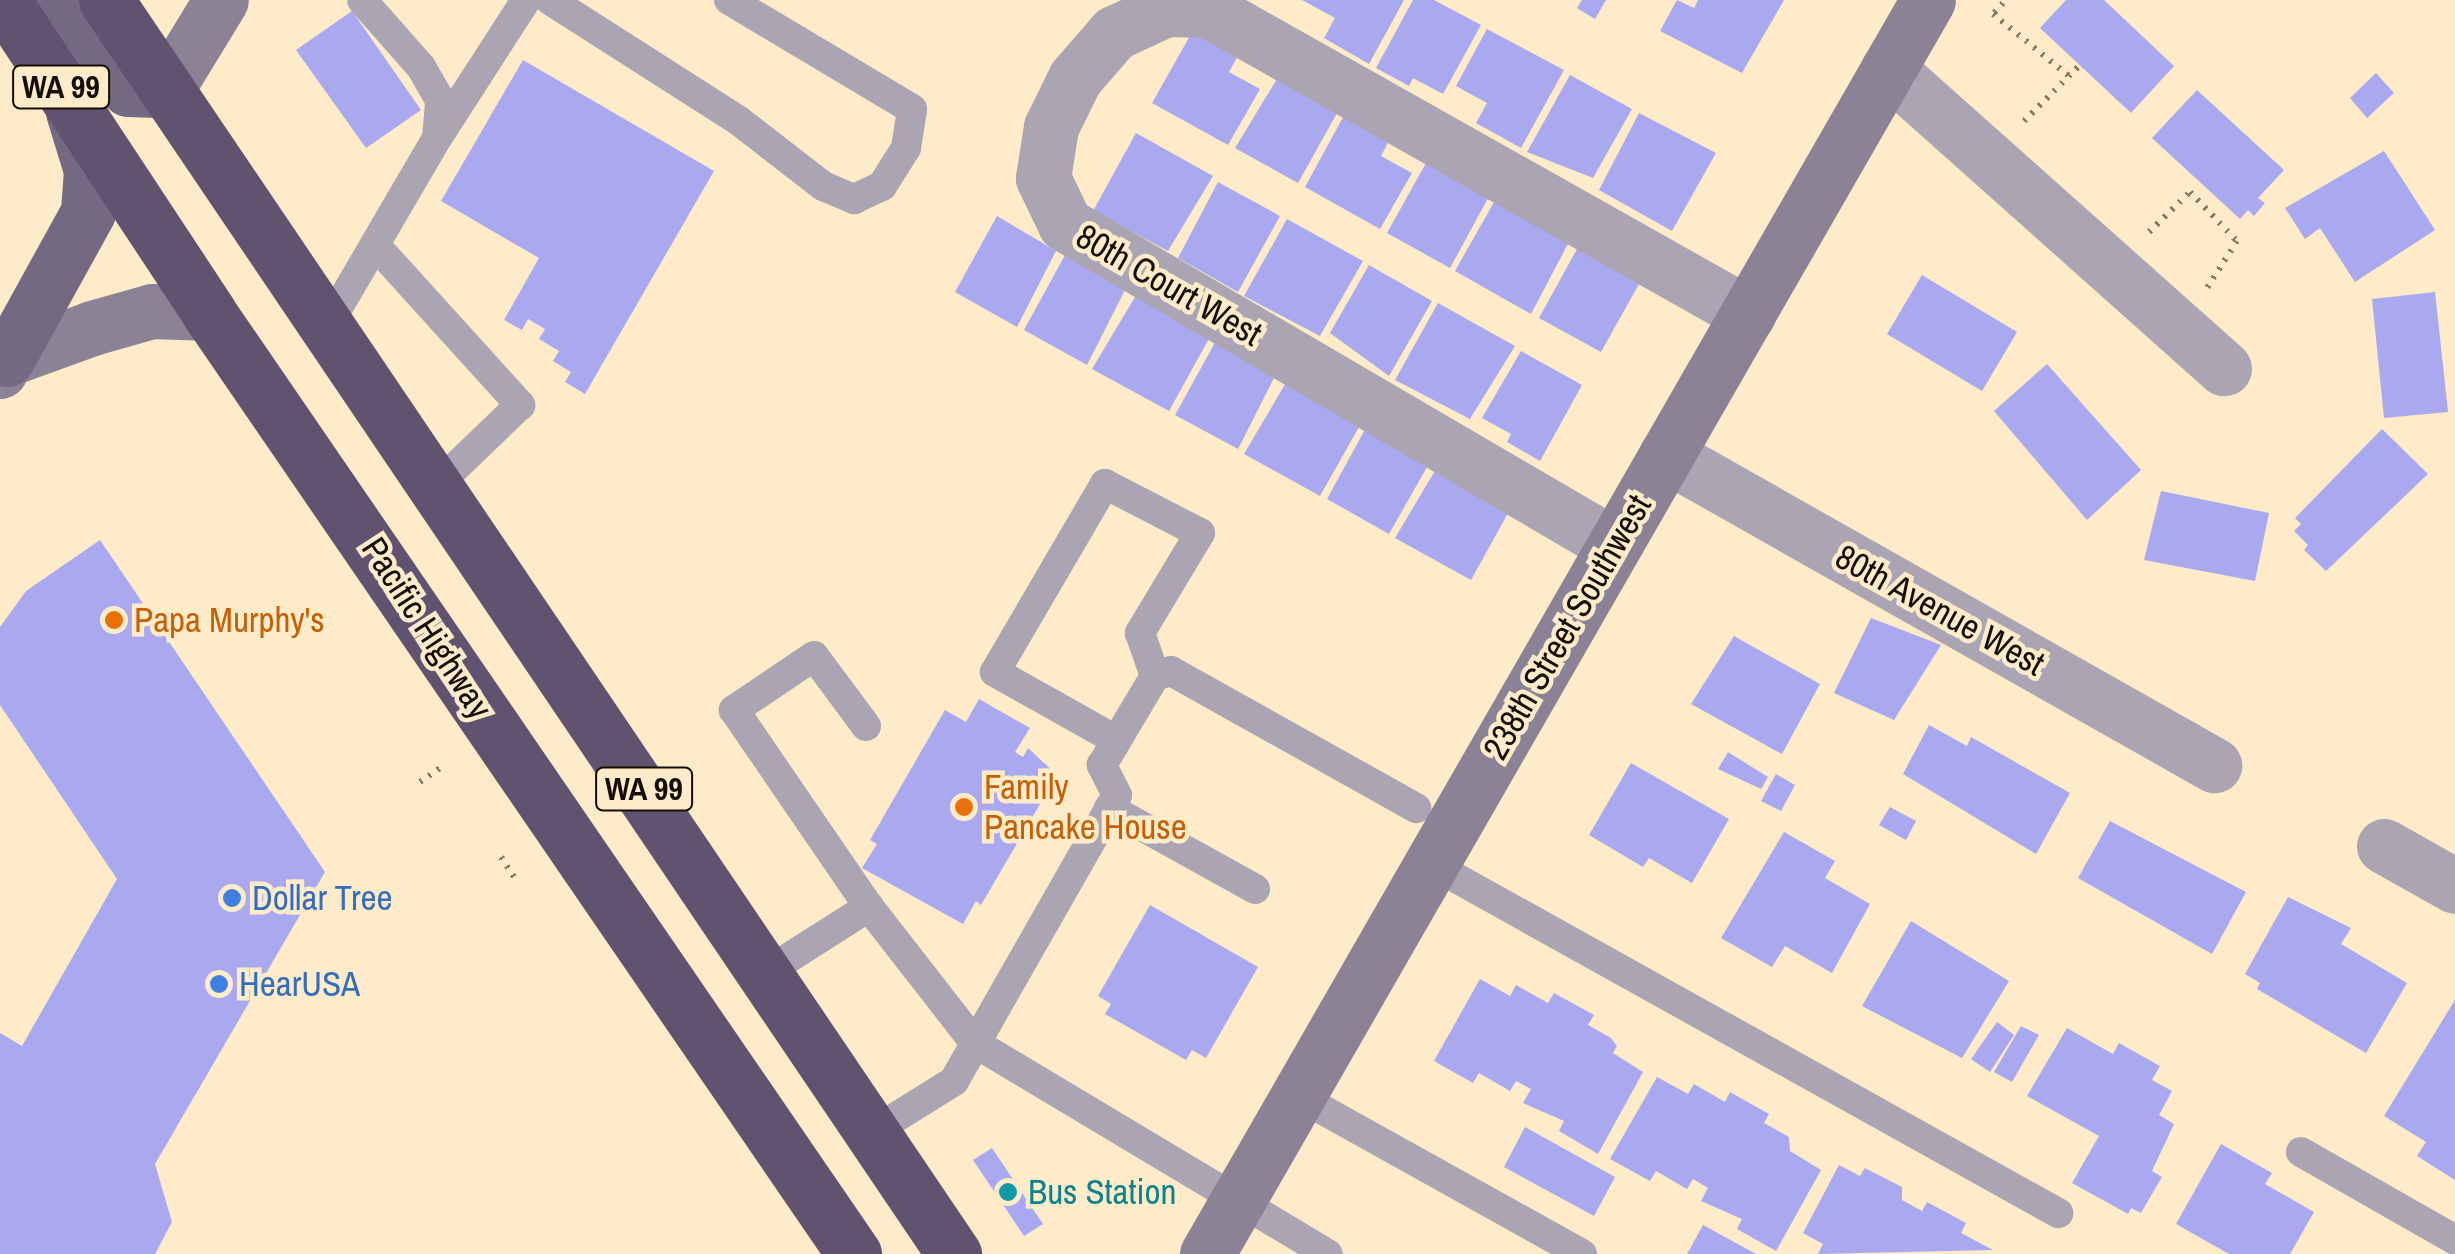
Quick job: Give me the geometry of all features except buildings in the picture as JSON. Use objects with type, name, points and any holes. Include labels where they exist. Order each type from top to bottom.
[{"type":"highway","name":"Pacific Highway","points":[[3,0],[209,313],[854,1254]]},
{"type":"highway","name":"WA 99","points":[[106,0],[768,971],[954,1254]]},
{"type":"main road","points":[[63,0],[128,89],[166,90]]},
{"type":"main road","points":[[3,365],[88,212],[92,170],[69,100]]},
{"type":"street","points":[[166,90],[221,0]]},
{"type":"street","name":"238th Street Southwest","points":[[1207,1254],[1928,0]]},
{"type":"street","name":"80th Court West","points":[[1614,545],[1065,224],[1043,178],[1050,126],[1075,78],[1114,33],[1166,8],[1208,10],[1748,314]]},
{"type":"street","points":[[1888,69],[2224,368]]},
{"type":"street","points":[[3,365],[152,312],[209,313]]},
{"type":"street","name":"80th Avenue West","points":[[1666,455],[2214,765]]},
{"type":"street","points":[[2384,846],[2455,886]]},
{"type":"lane","points":[[362,0],[421,67],[440,100],[437,138]]},
{"type":"lane","points":[[326,328],[437,138],[526,0]]},
{"type":"lane","points":[[550,0],[739,120],[824,186],[854,198],[882,186],[906,148],[912,108],[729,0]]},
{"type":"lane","points":[[376,246],[520,406],[437,485]]},
{"type":"lane","points":[[1116,740],[994,672],[1105,484],[1200,534],[1140,633],[1154,676]]},
{"type":"lane","points":[[866,726],[814,656],[734,710],[870,906],[975,1043],[1328,1254]]},
{"type":"lane","points":[[874,1131],[954,1080],[1117,794],[1102,765],[1154,676],[1171,671],[1416,808]]},
{"type":"lane","points":[[1109,808],[1255,890]]},
{"type":"lane","points":[[1431,864],[2058,1213]]},
{"type":"lane","points":[[768,971],[870,906]]},
{"type":"lane","points":[[1298,1096],[1582,1254]]},
{"type":"lane","points":[[2301,1152],[2455,1240]]},
{"type":"path","points":[[2003,3],[1994,14],[2069,76]]},
{"type":"path","points":[[2018,126],[2080,64]]},
{"type":"path","points":[[2132,230],[2160,226],[2190,192],[2237,241],[2198,302]]},
{"type":"path","points":[[420,782],[444,765]]},
{"type":"path","points":[[501,857],[516,880]]},
{"type":"place","name":"Papa Murphy's","points":[[114,620]]},
{"type":"place","name":"Family Pancake House","points":[[964,807]]},
{"type":"place","name":"Dollar Tree","points":[[232,898]]},
{"type":"place","name":"HearUSA","points":[[219,984]]},
{"type":"place","name":"Bus Station","points":[[1008,1192]]}]
